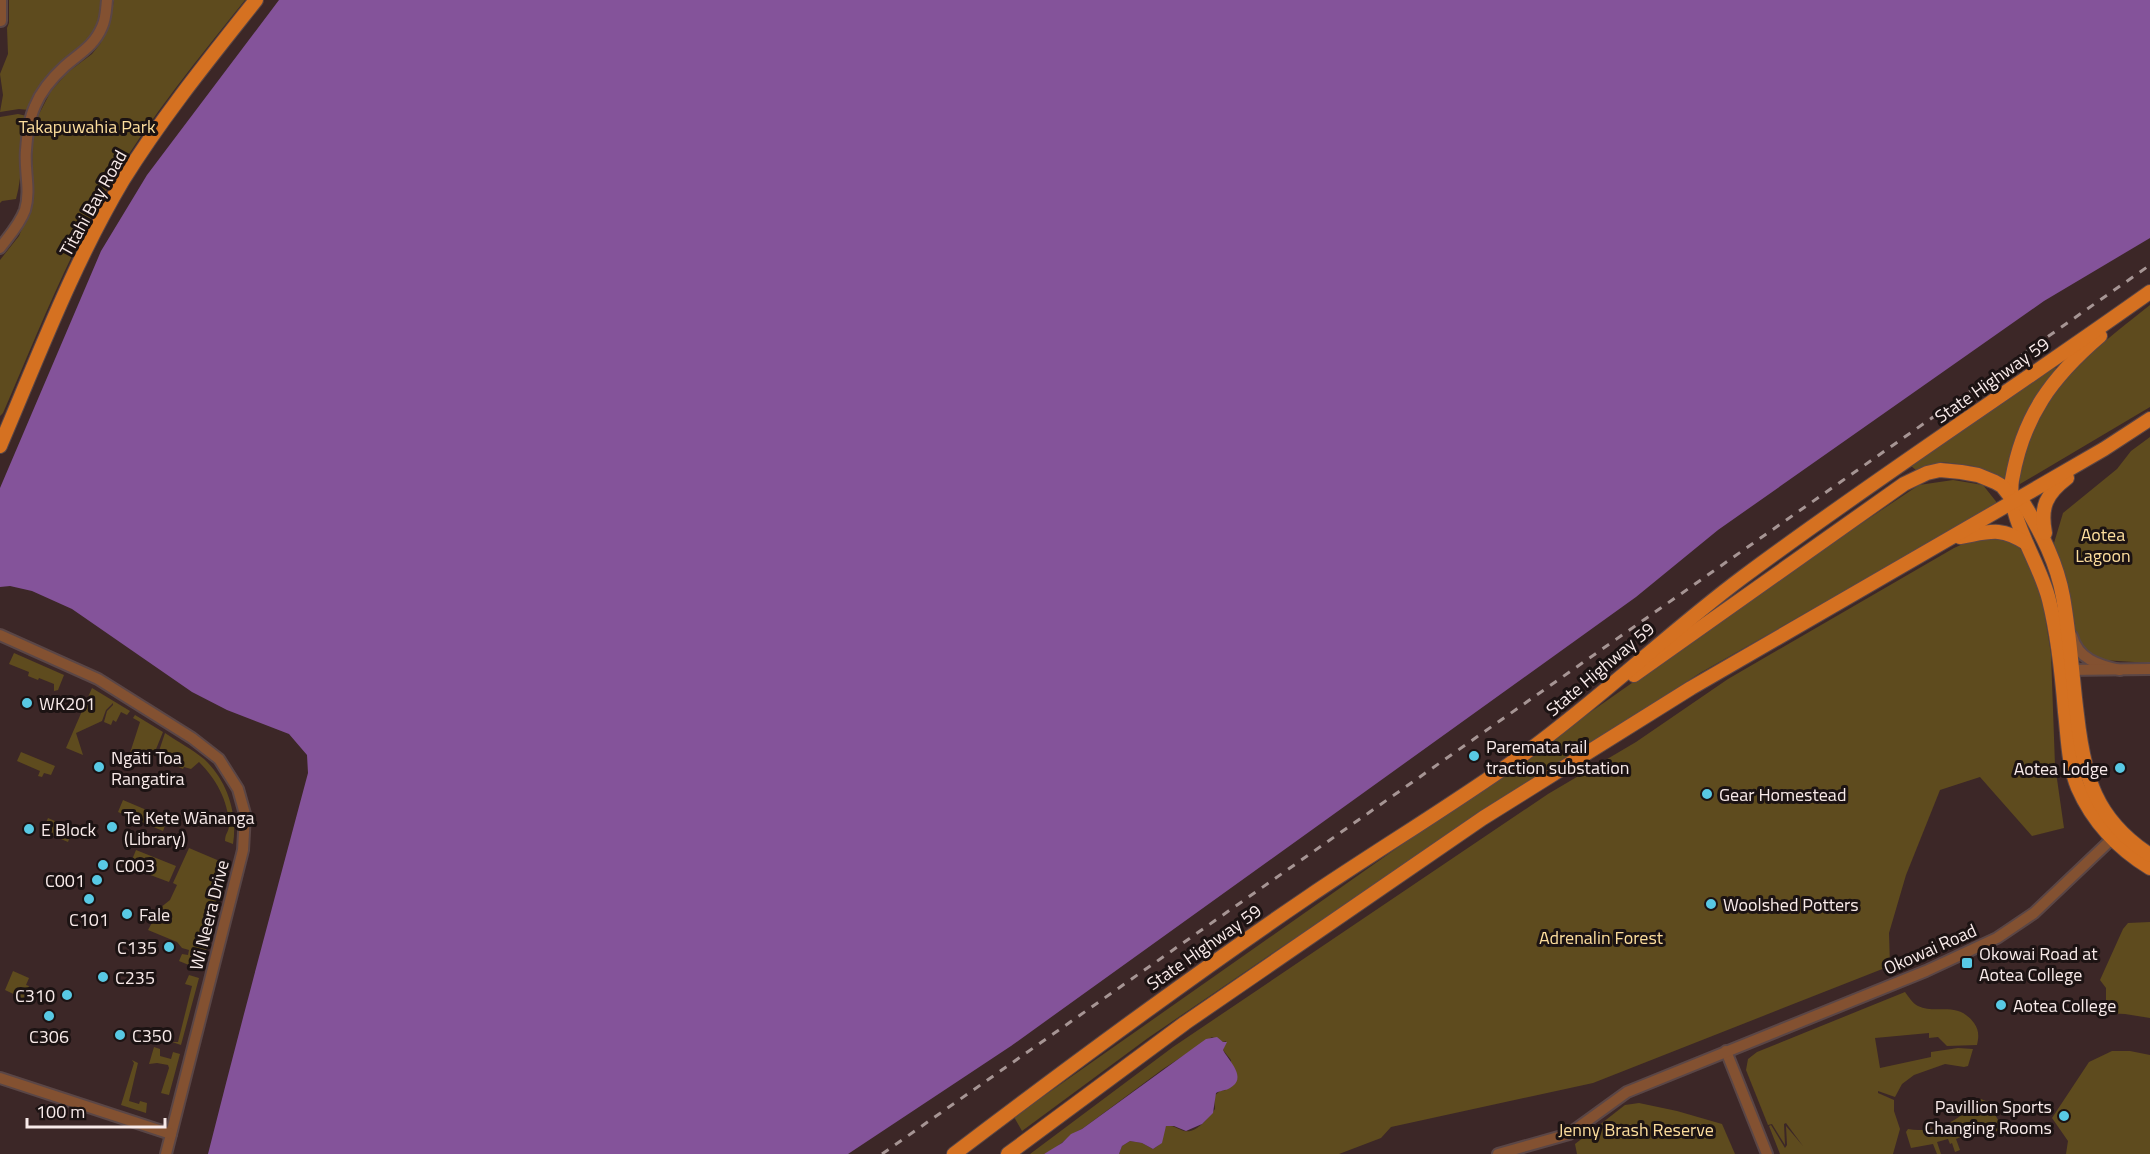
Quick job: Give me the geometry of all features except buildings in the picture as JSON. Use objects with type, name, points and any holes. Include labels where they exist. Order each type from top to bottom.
[{"type":"main road","name":"Titahi Bay Road","points":[[0,446],[78,267],[123,180],[159,127],[256,0]]},
{"type":"main road","name":"State Highway 59","points":[[954,1154],[1120,1029],[1213,963],[1533,747],[1745,575],[2150,292]]},
{"type":"main road","points":[[2136,302],[2119,321],[2070,364],[2049,388],[2032,414],[2012,482],[2013,510],[2026,543],[2039,567],[2054,619],[2086,773],[2116,835],[2137,860],[2150,868]]},
{"type":"main road","points":[[1008,1154],[1185,1023],[1483,818],[1692,688],[2104,449],[2150,419]]},
{"type":"main road","points":[[2048,548],[2042,519],[2049,494],[2104,449]]},
{"type":"main road","points":[[1533,747],[1904,484],[1927,472],[1940,470],[1978,475],[2002,486],[2014,501],[2024,504],[2048,548],[2063,597],[2066,670]]},
{"type":"main road","points":[[1949,539],[1997,531],[2013,535],[2026,543]]},
{"type":"main road","points":[[2116,835],[2150,855]]},
{"type":"street","points":[[1,0],[1,21]]},
{"type":"street","points":[[0,248],[14,230],[28,197],[26,151],[35,106],[47,85],[64,67],[90,48],[104,25],[107,0]]},
{"type":"street","points":[[2063,597],[2075,646],[2082,655],[2106,667],[2120,670]]},
{"type":"street","name":"Wi Neera Drive","points":[[0,635],[86,673],[192,738],[219,759],[238,789],[244,814],[243,850],[166,1154]]},
{"type":"street","points":[[2066,670],[2150,669]]},
{"type":"street","name":"Okowai Road","points":[[1498,1154],[1521,1151],[1569,1134],[1627,1092],[1926,971],[1997,938],[2034,913],[2116,835]]},
{"type":"street","points":[[1726,1051],[1767,1154]]},
{"type":"street","points":[[0,1078],[171,1134]]},
{"type":"green space","points":[[9,0],[104,0],[97,27],[90,41],[29,110],[0,112],[3,95],[0,74],[8,54]]},
{"type":"green space","name":"Takapuwahia Park","points":[[114,0],[245,0],[159,111],[112,181],[67,266],[0,416],[0,260],[19,236],[31,207],[34,129],[51,91],[68,72],[92,54],[100,44],[110,22]]},
{"type":"green space","points":[[18,114],[27,116],[16,199],[0,203],[0,117]]},
{"type":"green space","points":[[2150,305],[2150,407],[2020,484],[2022,455],[2031,429],[2045,404],[2083,360]]},
{"type":"green space","points":[[2053,364],[2057,370],[2037,396],[2023,422],[2006,482],[1973,466],[1942,462],[1916,470],[1911,466]]},
{"type":"green space","name":"Aotea Lagoon","points":[[2150,437],[2150,663],[2102,660],[2092,657],[2076,641],[2054,543],[2063,513],[2117,469],[2131,451]]},
{"type":"green space","points":[[1953,480],[1983,485],[1998,504],[1700,673],[1277,950],[1148,1038],[1022,1131],[1014,1117],[1817,553],[1919,485]]},
{"type":"green space","name":"Adrenalin Forest","points":[[1995,534],[2018,544],[2024,552],[2042,597],[2051,654],[2055,765],[2064,828],[2032,836],[1980,777],[1940,790],[1906,875],[1889,933],[1890,966],[1593,1083],[1391,1127],[1381,1138],[1339,1154],[1119,1154],[1122,1146],[1130,1141],[1142,1143],[1153,1149],[1161,1142],[1166,1126],[1184,1131],[1193,1130],[1202,1124],[1215,1109],[1214,1096],[1226,1090],[1231,1060],[1223,1050],[1226,1041],[1212,1037],[1163,1069],[1054,1148],[1044,1154],[1030,1154],[1173,1047],[1548,794],[1636,742],[1728,679],[1954,548]]},
{"type":"green space","points":[[14,653],[64,675],[58,690],[54,691],[54,684],[28,676],[29,672],[9,664]]},
{"type":"green space","points":[[92,688],[130,711],[127,715],[121,712],[116,722],[113,720],[111,725],[104,722],[107,711],[113,703],[106,710],[102,721],[76,733],[83,755],[66,748]]},
{"type":"green space","points":[[135,715],[163,732],[152,759],[129,756],[140,722],[133,718]]},
{"type":"green space","points":[[165,733],[204,759],[219,777],[232,809],[233,844],[225,841],[229,825],[224,799],[216,783],[199,762],[191,769],[184,767],[183,769],[157,757]]},
{"type":"green space","points":[[21,752],[55,766],[51,775],[44,773],[42,777],[38,776],[40,771],[17,761]]},
{"type":"green space","points":[[123,800],[167,820],[163,831],[118,812]]},
{"type":"green space","points":[[48,818],[73,829],[68,842],[42,831]]},
{"type":"green space","points":[[189,848],[229,865],[201,970],[179,961],[182,954],[188,955],[189,950],[182,948],[177,942],[148,930],[160,908],[170,900],[177,885],[173,883]]},
{"type":"green space","points":[[136,850],[176,866],[169,882],[129,867]]},
{"type":"green space","points":[[2150,922],[2150,1018],[2086,1012],[2092,1005],[2101,1006],[2106,1003],[2106,988],[2100,980],[2123,929],[2128,923]]},
{"type":"green space","points":[[13,971],[29,978],[26,985],[29,986],[24,999],[5,990]]},
{"type":"green space","points":[[189,975],[199,978],[181,1045],[172,1042],[178,1042],[192,986],[185,984]]},
{"type":"green space","points":[[1905,992],[1918,1006],[1954,1010],[1967,1016],[1977,1028],[1977,1045],[1947,1046],[1938,1037],[1929,1038],[1929,1033],[1875,1038],[1880,1068],[1931,1057],[1931,1052],[1958,1048],[1973,1049],[1968,1066],[1945,1064],[1914,1075],[1902,1084],[1895,1097],[1878,1091],[1894,1100],[1894,1111],[1900,1129],[1893,1154],[1780,1154],[1769,1126],[1771,1125],[1785,1148],[1787,1145],[1786,1126],[1803,1146],[1786,1123],[1784,1124],[1785,1145],[1772,1124],[1768,1125],[1746,1070],[1748,1059],[1757,1052]]},
{"type":"green space","points":[[154,1047],[160,1049],[160,1056],[171,1059],[173,1052],[180,1054],[169,1095],[161,1093],[168,1065],[149,1064]]},
{"type":"green space","points":[[2112,1051],[2130,1051],[2150,1055],[2150,1154],[2066,1154],[2068,1141],[2052,1118],[2089,1062]]},
{"type":"green space","points":[[132,1060],[138,1063],[129,1101],[139,1104],[140,1101],[147,1103],[146,1113],[121,1105],[134,1063]]},
{"type":"green space","points":[[1981,1099],[1988,1102],[2002,1127],[2001,1131],[1995,1131],[1993,1124],[1970,1121],[1965,1135],[1956,1139],[1960,1150],[1955,1152],[1948,1139],[1937,1142],[1941,1154],[1937,1154],[1933,1144],[1911,1148],[1906,1132],[1908,1129],[1937,1128],[1955,1120],[1974,1100]]},
{"type":"green space","name":"Jenny Brash Reserve","points":[[1639,1103],[1722,1124],[1735,1154],[1577,1154],[1575,1144],[1625,1105]]},
{"type":"shaded area","points":[[279,0],[2150,0],[2150,238],[2044,301],[1718,530],[1636,597],[1011,1046],[848,1154],[208,1154],[308,773],[307,755],[289,734],[227,710],[192,692],[72,609],[32,591],[10,586],[0,587],[0,488],[101,251],[147,175]]},
{"type":"shaded area","points":[[1217,1037],[1227,1042],[1223,1050],[1236,1069],[1237,1079],[1230,1088],[1216,1093],[1213,1113],[1202,1124],[1186,1131],[1174,1126],[1166,1126],[1162,1143],[1153,1149],[1142,1143],[1130,1141],[1122,1146],[1119,1154],[1044,1154],[1206,1039]]},
{"type":"railway","points":[[882,1154],[2150,265]]},
{"type":"place","name":"WK201","points":[[27,703]]},
{"type":"place","name":"Paremata rail traction substation","points":[[1474,756]]},
{"type":"place","name":"Ngāti Toa Rangatira","points":[[99,767]]},
{"type":"place","name":"Aotea Lodge","points":[[2120,768]]},
{"type":"place","name":"Gear Homestead","points":[[1707,794]]},
{"type":"place","name":"Te Kete Wānanga (Library)","points":[[112,827]]},
{"type":"place","name":"E Block","points":[[29,829]]},
{"type":"place","name":"C003","points":[[103,865]]},
{"type":"place","name":"C001","points":[[97,880]]},
{"type":"place","name":"C101","points":[[89,899]]},
{"type":"place","name":"Woolshed Potters","points":[[1711,904]]},
{"type":"place","name":"Fale","points":[[127,914]]},
{"type":"place","name":"C135","points":[[169,947]]},
{"type":"place","name":"Okowai Road at Aotea College","points":[[1967,963]]},
{"type":"place","name":"C235","points":[[103,977]]},
{"type":"place","name":"C310","points":[[67,995]]},
{"type":"place","name":"Aotea College","points":[[2001,1005]]},
{"type":"place","name":"C306","points":[[49,1016]]},
{"type":"place","name":"C350","points":[[120,1035]]},
{"type":"place","name":"Pavillion Sports Changing Rooms","points":[[2064,1116]]}]
